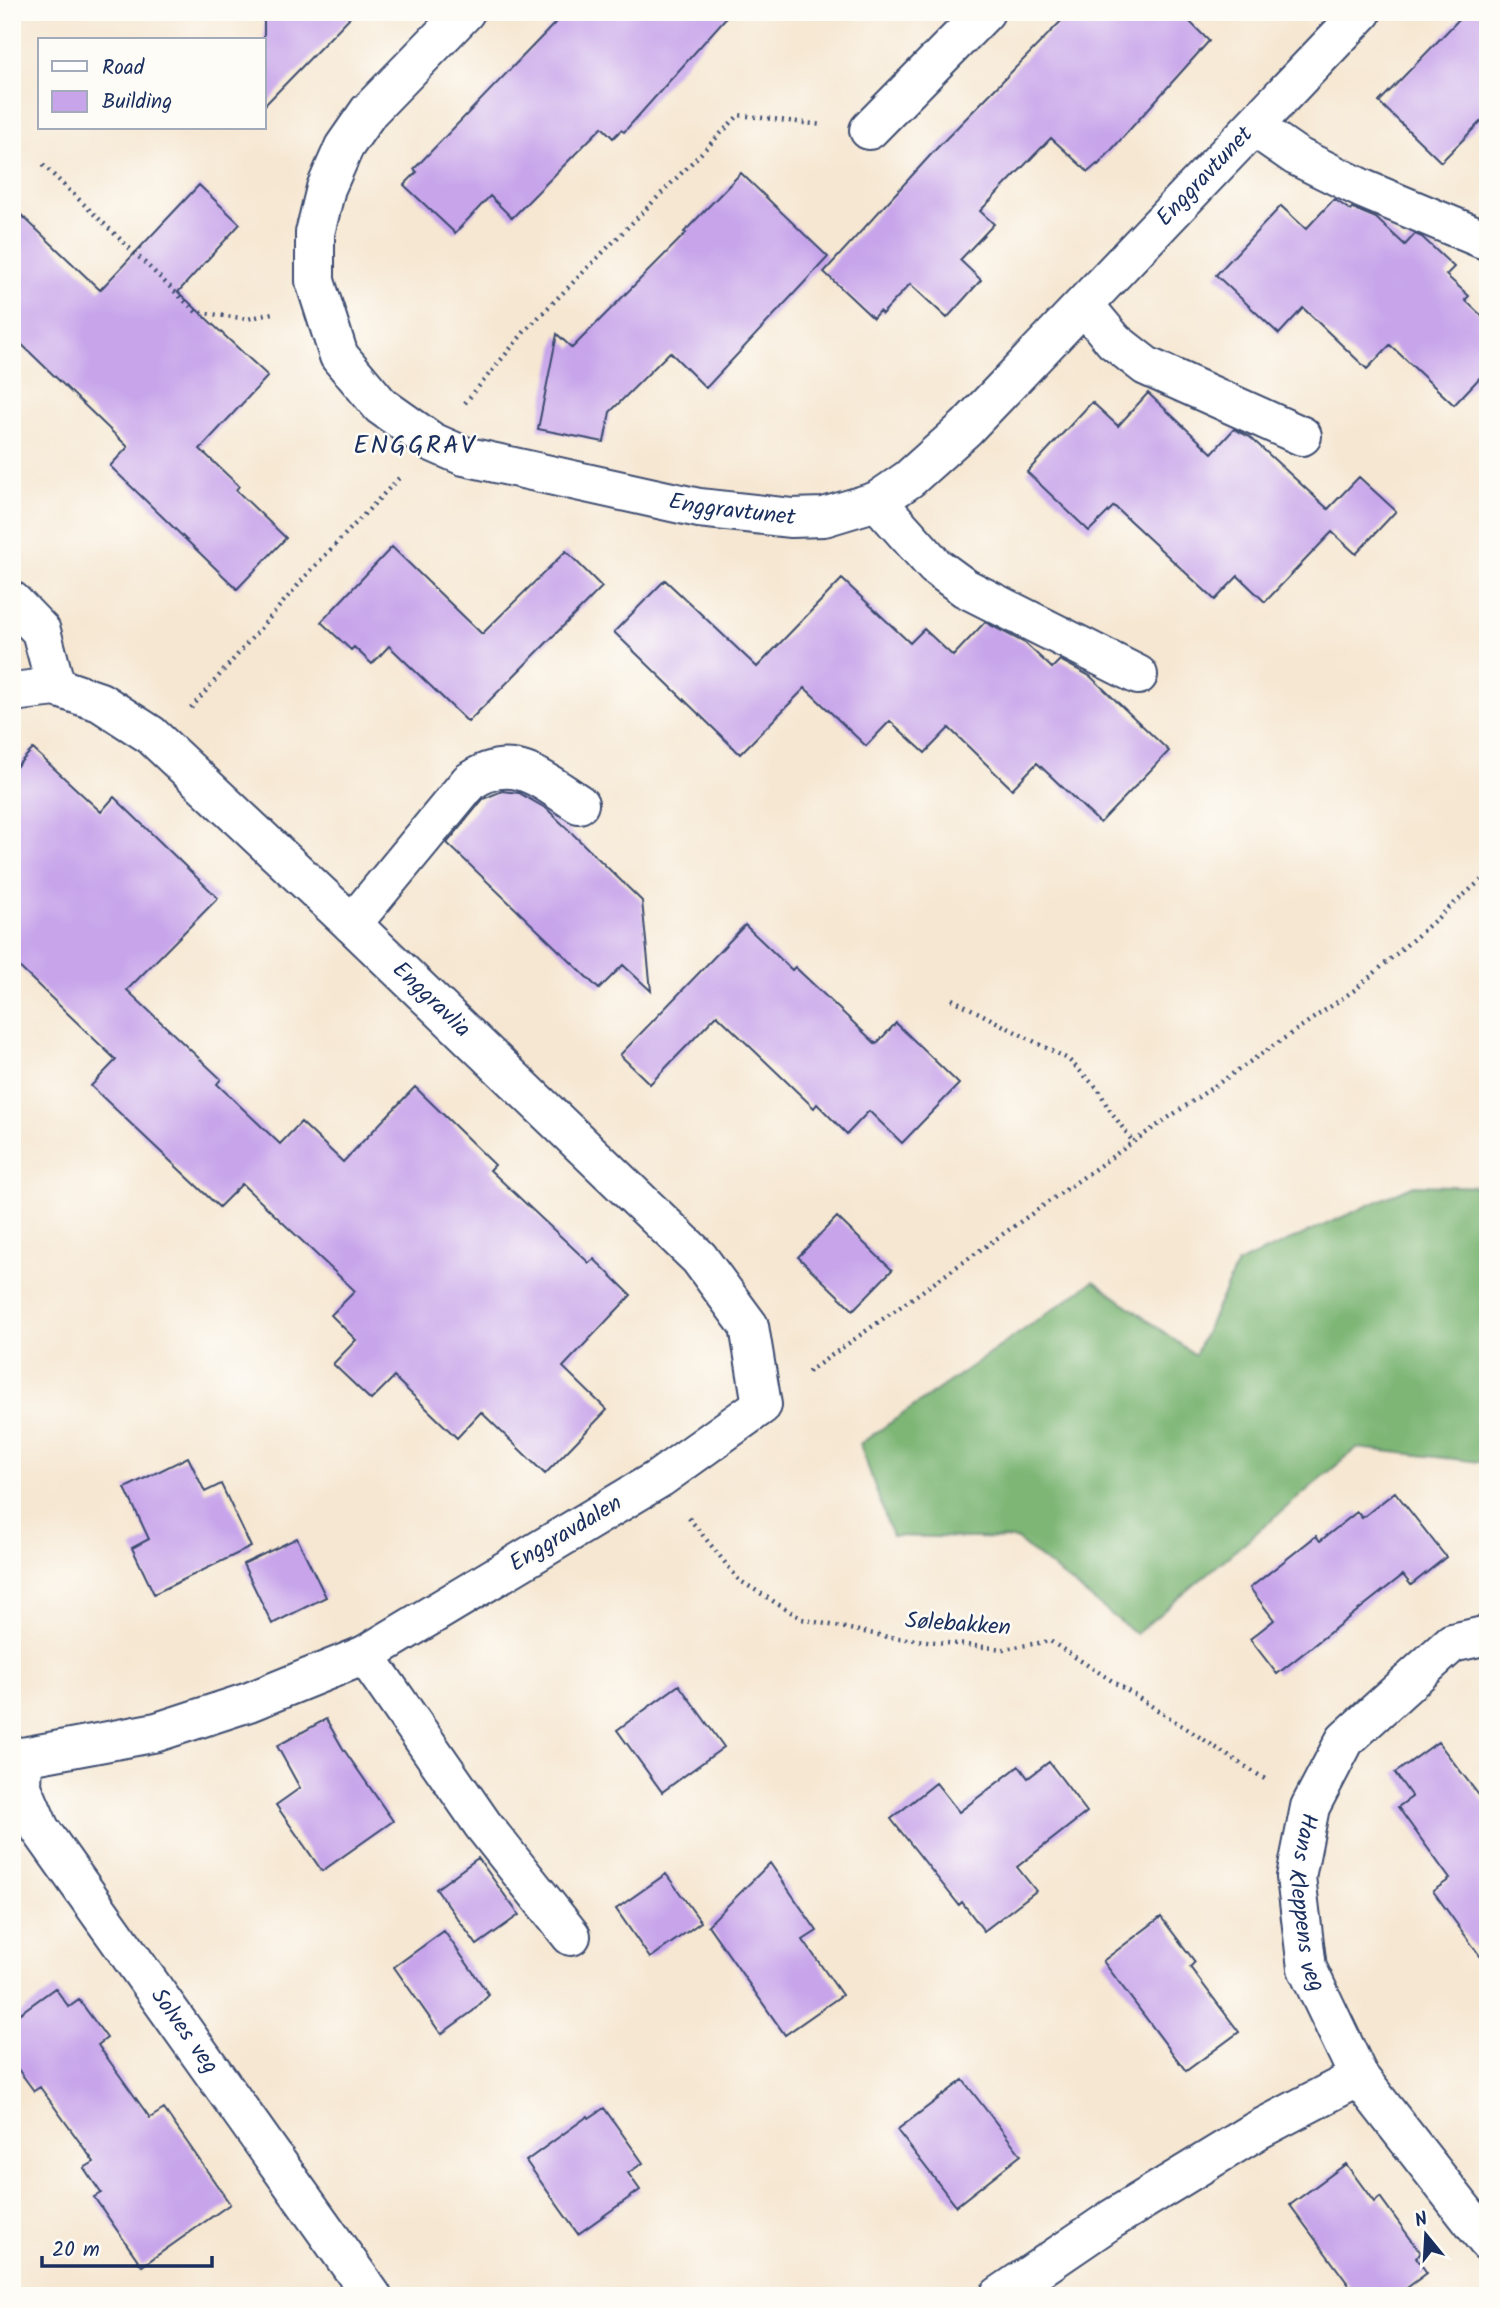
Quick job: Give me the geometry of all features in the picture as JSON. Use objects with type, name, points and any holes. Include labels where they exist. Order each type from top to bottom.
[{"type":"street","name":"Enggravtunet","points":[[465,12],[369,111],[344,147],[326,188],[316,233],[315,281],[339,356],[381,406],[432,442],[464,456],[699,508],[790,518],[824,517],[877,500],[909,479],[966,428],[1362,12]]},
{"type":"street","points":[[869,130],[985,12]]},
{"type":"street","points":[[1254,128],[1296,156],[1363,189],[1483,239]]},
{"type":"street","points":[[1084,305],[1114,341],[1146,366],[1302,436]]},
{"type":"street","points":[[877,500],[935,566],[965,588],[1138,675]]},
{"type":"street","points":[[12,601],[41,631],[56,687]]},
{"type":"street","name":"Enggravlia","points":[[12,691],[56,687],[100,702],[151,735],[352,924],[699,1258],[749,1326],[762,1405]]},
{"type":"street","points":[[352,924],[469,782],[479,774],[498,767],[531,773],[579,804]]},
{"type":"street","name":"Enggravdalen","points":[[18,1757],[157,1732],[249,1702],[365,1656],[660,1478],[762,1405]]},
{"type":"street","name":"Hans Kleppens veg","points":[[1488,1634],[1452,1643],[1345,1740],[1310,1807],[1296,1877],[1307,1968],[1359,2077],[1488,2242]]},
{"type":"street","points":[[365,1656],[483,1825],[571,1936]]},
{"type":"street","name":"Solves veg","points":[[18,1757],[22,1787],[40,1829],[372,2296]]},
{"type":"street","points":[[999,2296],[1134,2205],[1256,2131],[1359,2077]]},
{"type":"path","points":[[151,735],[177,724],[312,569],[432,442],[525,331],[739,115],[869,130]]},
{"type":"path","points":[[43,165],[196,312],[248,319],[322,301]]},
{"type":"path","points":[[762,1405],[1133,1142],[1356,989],[1488,874]]},
{"type":"path","points":[[952,999],[1068,1059],[1099,1090],[1133,1142]]},
{"type":"path","name":"Sølebakken","points":[[660,1478],[702,1536],[739,1580],[802,1619],[887,1637],[1004,1649],[1050,1641],[1310,1807]]},
{"type":"green space","points":[[1414,1185],[1488,1187],[1488,1463],[1357,1448],[1136,1634],[1016,1539],[892,1536],[860,1444],[1094,1281],[1195,1355],[1237,1264]]},
{"type":"building","points":[[264,12],[355,12],[266,104]]},
{"type":"building","points":[[567,12],[731,12],[624,132],[621,130],[613,138],[602,127],[512,218],[490,196],[455,233],[404,185],[417,172],[414,169]]},
{"type":"building","points":[[1070,12],[1180,12],[1209,41],[1098,165],[1088,172],[1051,138],[980,211],[994,224],[960,260],[981,280],[947,318],[910,284],[882,314],[879,311],[873,318],[824,272],[937,148]]},
{"type":"building","points":[[1466,12],[1488,12],[1488,114],[1441,162],[1379,102]]},
{"type":"building","points":[[741,173],[828,257],[706,388],[670,352],[610,412],[604,442],[538,429],[557,334],[572,348],[686,233],[684,232]]},
{"type":"building","points":[[199,185],[240,224],[178,292],[268,376],[200,449],[239,486],[236,490],[286,538],[237,589],[110,466],[128,447],[12,335],[12,206],[100,290]]},
{"type":"building","points":[[1334,199],[1350,210],[1352,208],[1376,218],[1405,245],[1415,234],[1422,237],[1454,267],[1446,275],[1469,296],[1465,300],[1488,322],[1488,369],[1454,405],[1390,345],[1367,369],[1303,308],[1279,334],[1216,275],[1281,206],[1306,229]]},
{"type":"building","points":[[1148,393],[1212,453],[1234,429],[1250,437],[1328,509],[1359,477],[1396,511],[1356,554],[1332,532],[1265,602],[1238,576],[1215,600],[1114,506],[1089,531],[1027,472],[1092,402],[1118,426]]},
{"type":"building","points":[[392,547],[482,634],[566,551],[602,587],[468,722],[389,646],[372,664],[354,647],[351,650],[321,622]]},
{"type":"building","points":[[842,579],[910,643],[924,629],[953,656],[985,622],[1025,643],[1052,668],[1060,660],[1090,676],[1169,751],[1100,823],[1037,763],[1012,789],[949,728],[925,753],[890,721],[866,746],[805,688],[740,754],[614,632],[665,580],[757,667]]},
{"type":"building","points":[[33,749],[101,812],[114,797],[218,898],[127,990],[221,1079],[217,1084],[280,1144],[301,1122],[343,1162],[415,1087],[495,1165],[490,1170],[589,1263],[594,1259],[631,1295],[563,1367],[607,1410],[545,1474],[481,1412],[457,1438],[394,1377],[371,1400],[333,1364],[356,1340],[331,1315],[355,1291],[242,1184],[219,1207],[91,1086],[116,1060],[12,960],[12,771]]},
{"type":"building","points":[[502,791],[519,793],[547,809],[642,901],[651,991],[623,965],[599,989],[447,843],[483,799]]},
{"type":"building","points":[[745,925],[792,970],[795,967],[876,1044],[896,1023],[959,1084],[902,1143],[869,1111],[847,1134],[817,1104],[814,1108],[717,1015],[650,1084],[620,1055]]},
{"type":"building","points":[[837,1217],[892,1270],[853,1310],[798,1257]]},
{"type":"building","points":[[188,1457],[205,1492],[221,1484],[251,1547],[154,1594],[132,1548],[149,1539],[125,1488]]},
{"type":"building","points":[[1395,1492],[1446,1557],[1411,1585],[1403,1575],[1277,1674],[1250,1639],[1274,1620],[1250,1588],[1316,1536],[1320,1541],[1357,1512],[1362,1518]]},
{"type":"building","points":[[297,1538],[326,1597],[272,1624],[243,1564]]},
{"type":"building","points":[[679,1685],[724,1747],[662,1792],[617,1730]]},
{"type":"building","points":[[326,1719],[393,1821],[322,1871],[276,1805],[300,1788],[277,1746]]},
{"type":"building","points":[[1438,1742],[1488,1807],[1488,1967],[1433,1891],[1450,1879],[1398,1807],[1412,1797],[1395,1773]]},
{"type":"building","points":[[1049,1762],[1087,1812],[1017,1867],[1036,1891],[984,1931],[962,1902],[959,1905],[891,1819],[936,1783],[959,1812],[1019,1766],[1028,1778]]},
{"type":"building","points":[[478,1858],[519,1915],[477,1945],[436,1889]]},
{"type":"building","points":[[770,1863],[817,1931],[803,1940],[842,1995],[785,2035],[708,1925]]},
{"type":"building","points":[[666,1874],[701,1922],[650,1958],[616,1909]]},
{"type":"building","points":[[1161,1917],[1195,1962],[1190,1967],[1239,2032],[1186,2071],[1103,1961]]},
{"type":"building","points":[[444,1931],[489,1995],[473,2011],[441,2034],[394,1967]]},
{"type":"building","points":[[55,1988],[69,2007],[79,2000],[107,2038],[98,2045],[150,2118],[164,2109],[230,2204],[142,2266],[94,2197],[101,2193],[84,2168],[94,2162],[40,2087],[34,2091],[12,2061],[12,2019]]},
{"type":"building","points":[[963,2080],[1021,2155],[956,2206],[897,2130]]},
{"type":"building","points":[[604,2108],[643,2163],[628,2173],[640,2190],[578,2234],[526,2161],[588,2116],[589,2118]]},
{"type":"building","points":[[1346,2164],[1374,2202],[1380,2197],[1421,2253],[1416,2257],[1427,2273],[1396,2296],[1357,2296],[1290,2205]]},
{"type":"district","name":"ENGGRAV","points":[[415,446]]}]
